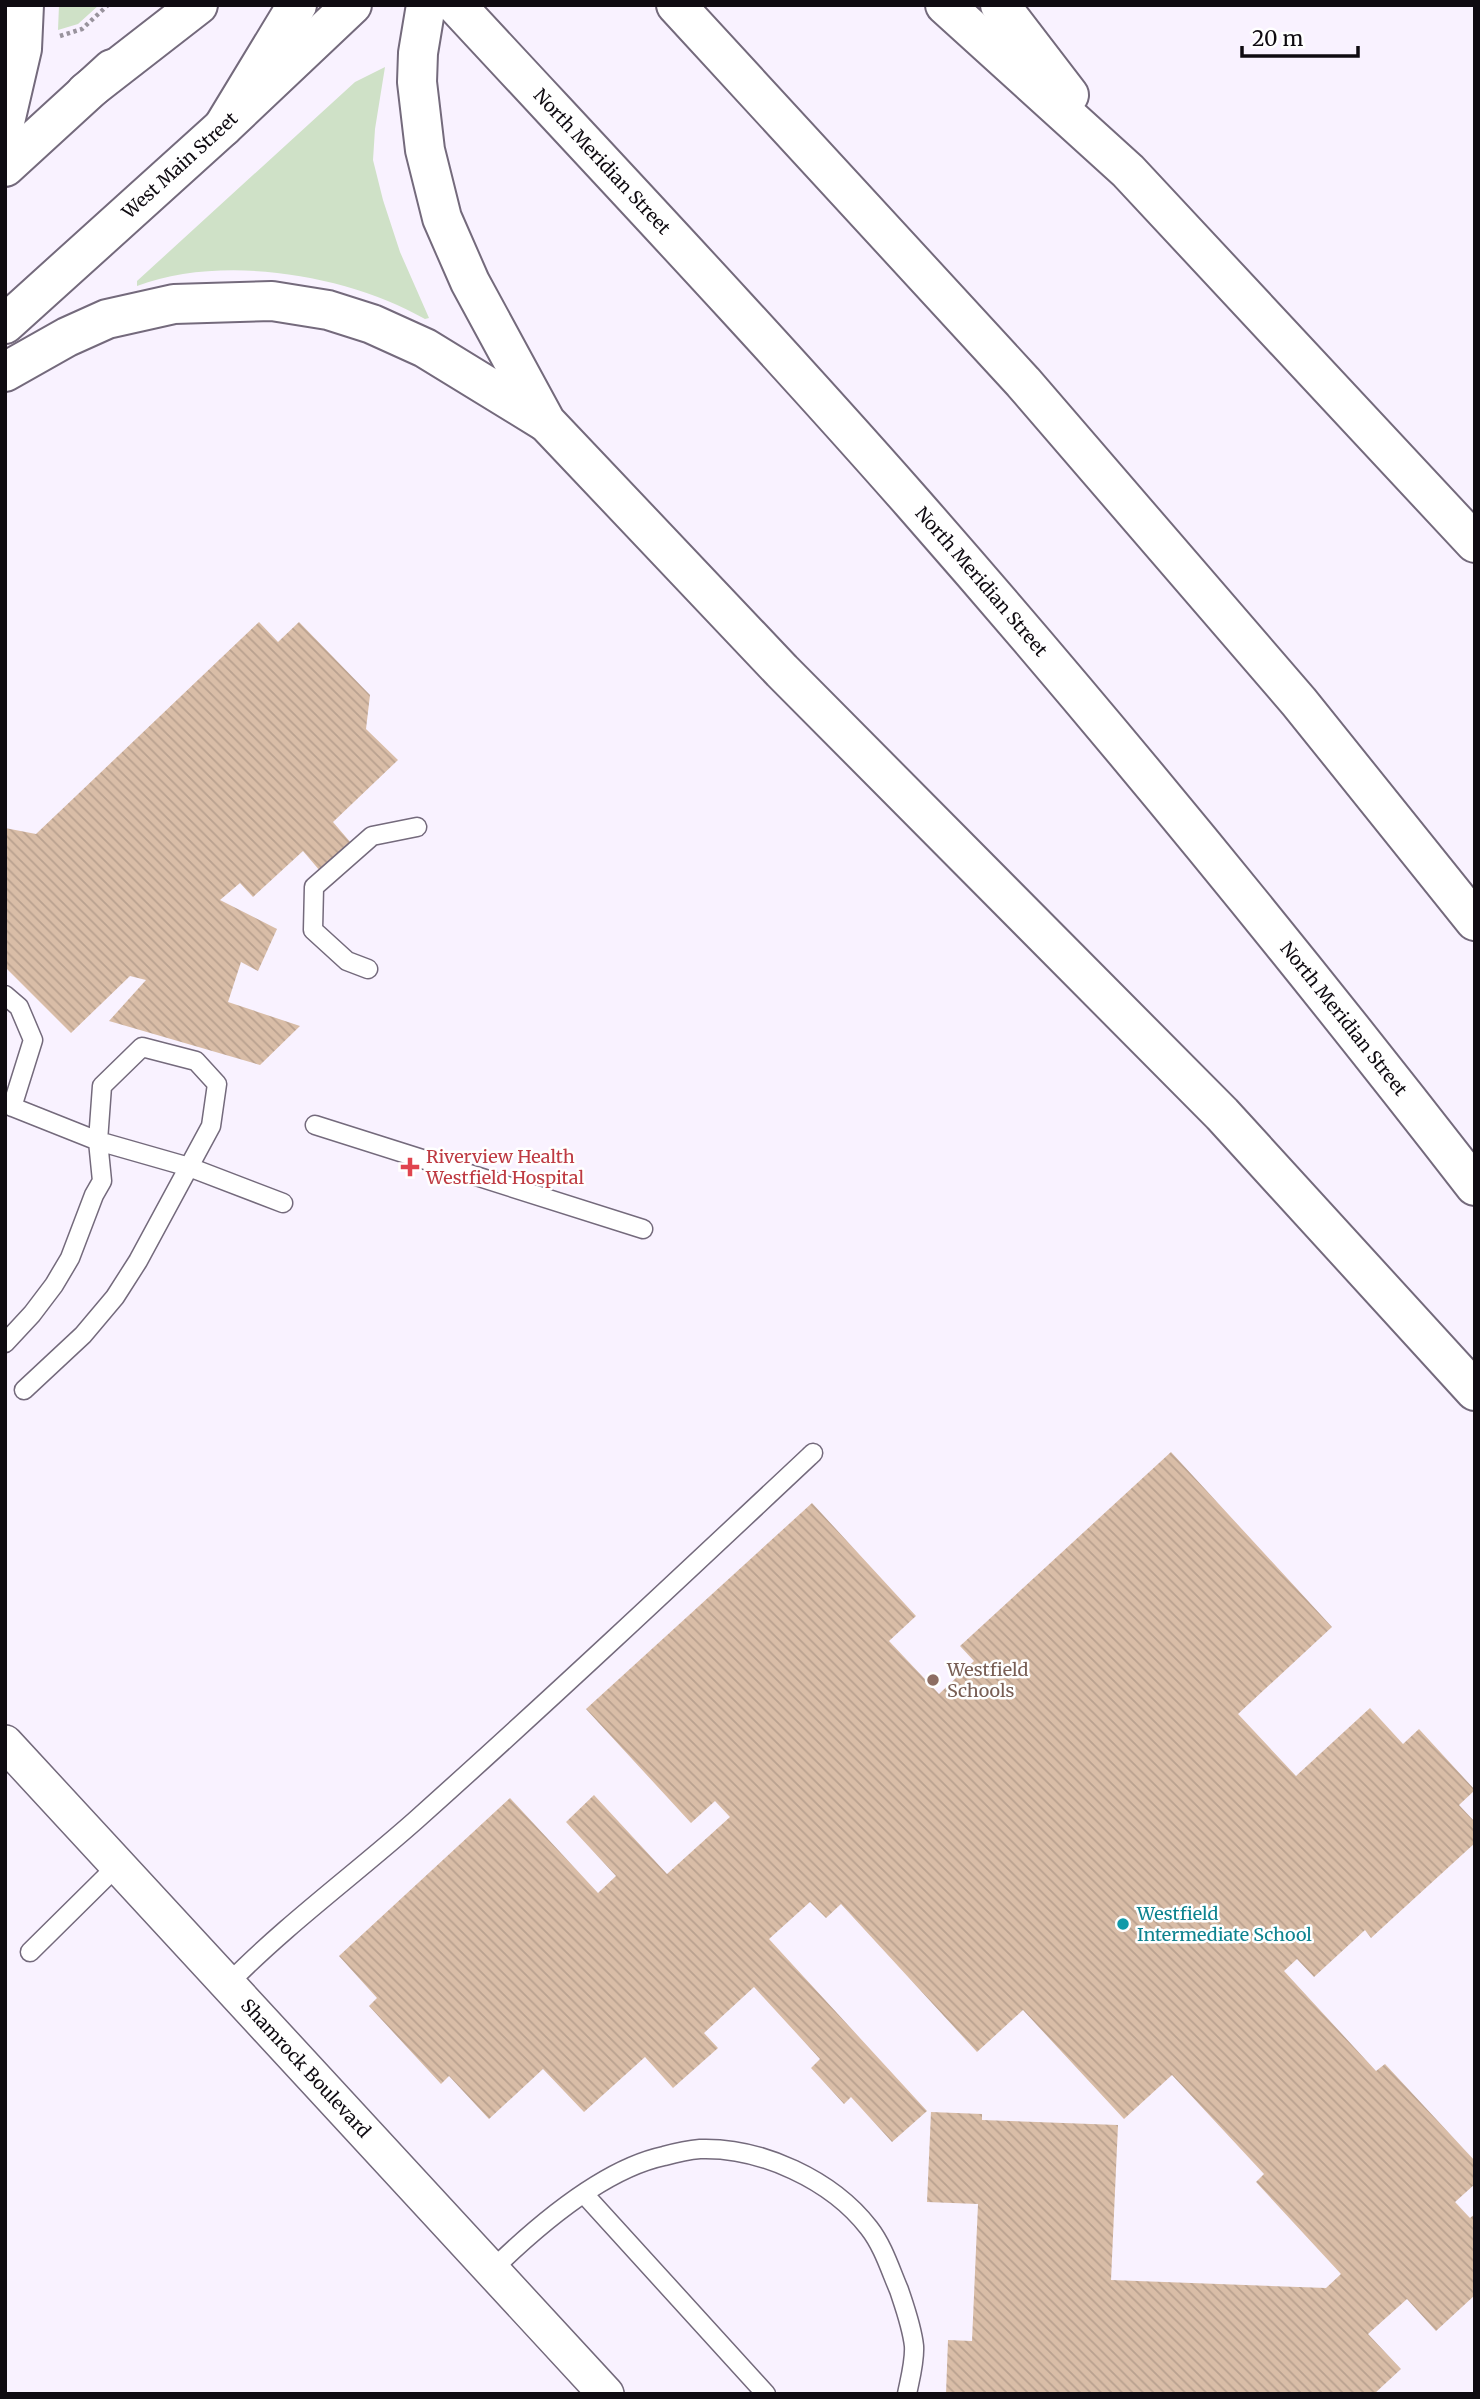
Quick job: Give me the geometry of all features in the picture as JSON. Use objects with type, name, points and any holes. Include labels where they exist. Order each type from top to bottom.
[{"type":"main road","points":[[5,122],[22,50],[24,5]]},
{"type":"main road","points":[[5,167],[184,5]]},
{"type":"main road","points":[[86,92],[198,5]]},
{"type":"main road","points":[[223,127],[297,5]]},
{"type":"main road","name":"West Main Street","points":[[5,324],[223,127],[352,5]]},
{"type":"main road","points":[[426,5],[416,82],[425,150],[442,218],[470,282],[546,422],[782,671],[1222,1114],[1475,1391]]},
{"type":"main road","name":"North Meridian Street","points":[[456,5],[769,342],[973,573],[1182,820],[1475,1186]]},
{"type":"main road","points":[[676,5],[1023,382],[1299,702],[1475,921]]},
{"type":"main road","points":[[945,5],[1128,171],[1475,543]]},
{"type":"main road","points":[[1000,5],[1128,171]]},
{"type":"main road","points":[[5,372],[67,337],[107,319],[174,304],[272,301],[328,310],[372,324],[425,348],[546,422]]},
{"type":"street","name":"Shamrock Boulevard","points":[[5,1743],[606,2394]]},
{"type":"lane","points":[[368,969],[347,961],[313,930],[314,887],[372,836],[417,827]]},
{"type":"lane","points":[[5,995],[19,1007],[33,1040],[9,1105],[98,1141],[189,1167],[284,1203]]},
{"type":"lane","points":[[5,1343],[33,1314],[54,1285],[70,1258],[102,1181],[98,1141],[102,1086],[142,1047],[196,1062],[217,1084],[211,1126],[138,1261],[114,1297],[72,1347],[24,1390]]},
{"type":"lane","points":[[315,1125],[643,1229]]},
{"type":"lane","points":[[229,1983],[263,1949],[414,1821],[813,1453]]},
{"type":"lane","points":[[30,1952],[118,1865]]},
{"type":"lane","points":[[492,2270],[519,2244],[584,2194],[622,2172],[661,2156],[699,2149],[729,2151],[782,2165],[818,2182],[847,2205],[869,2228],[883,2252],[907,2312],[914,2348],[907,2394]]},
{"type":"lane","points":[[584,2194],[766,2394]]},
{"type":"green space","points":[[59,5],[99,5],[78,24],[58,30]]},
{"type":"green space","points":[[385,67],[373,160],[400,252],[429,318],[425,319],[394,303],[359,290],[284,274],[207,271],[171,276],[137,286],[137,281],[355,82]]},
{"type":"building","points":[[259,622],[278,642],[299,622],[370,695],[366,729],[398,760],[333,822],[363,857],[332,885],[303,851],[253,897],[240,883],[220,900],[277,929],[258,971],[241,962],[228,1002],[300,1026],[260,1065],[109,1021],[146,980],[130,976],[71,1033],[5,967],[5,828],[36,834]]},
{"type":"building","name":"Westfield Intermediate School","points":[[1171,1452],[1332,1627],[1238,1714],[1296,1776],[1370,1708],[1403,1744],[1419,1729],[1475,1790],[1459,1805],[1475,1822],[1475,1843],[1371,1938],[1365,1930],[1314,1977],[1297,1959],[1284,1971],[1376,2071],[1385,2064],[1475,2161],[1475,2184],[1455,2202],[1470,2218],[1475,2214],[1475,2295],[1436,2331],[1407,2299],[1368,2334],[1401,2369],[1374,2394],[946,2394],[948,2340],[972,2341],[978,2204],[927,2202],[931,2112],[982,2114],[982,2120],[1118,2125],[1111,2280],[1326,2288],[1341,2274],[1256,2182],[1264,2174],[1172,2075],[1124,2119],[1023,2010],[977,2052],[841,1904],[826,1918],[810,1902],[769,1939],[927,2111],[892,2142],[851,2097],[844,2104],[811,2068],[820,2059],[754,1987],[704,2033],[718,2048],[673,2088],[645,2057],[584,2112],[543,2069],[489,2119],[449,2076],[441,2084],[369,2006],[377,1998],[339,1956],[510,1798],[598,1893],[616,1876],[566,1822],[594,1795],[667,1874],[730,1817],[715,1801],[691,1823],[586,1709],[812,1503],[916,1616],[889,1641],[939,1694],[974,1661],[960,1646]]},
{"type":"place","name":"Riverview Health Westfield Hospital","points":[[410,1167]]},
{"type":"place","name":"Westfield Schools","points":[[933,1680]]},
{"type":"place","name":"Westfield Intermediate School","points":[[1123,1924]]}]
